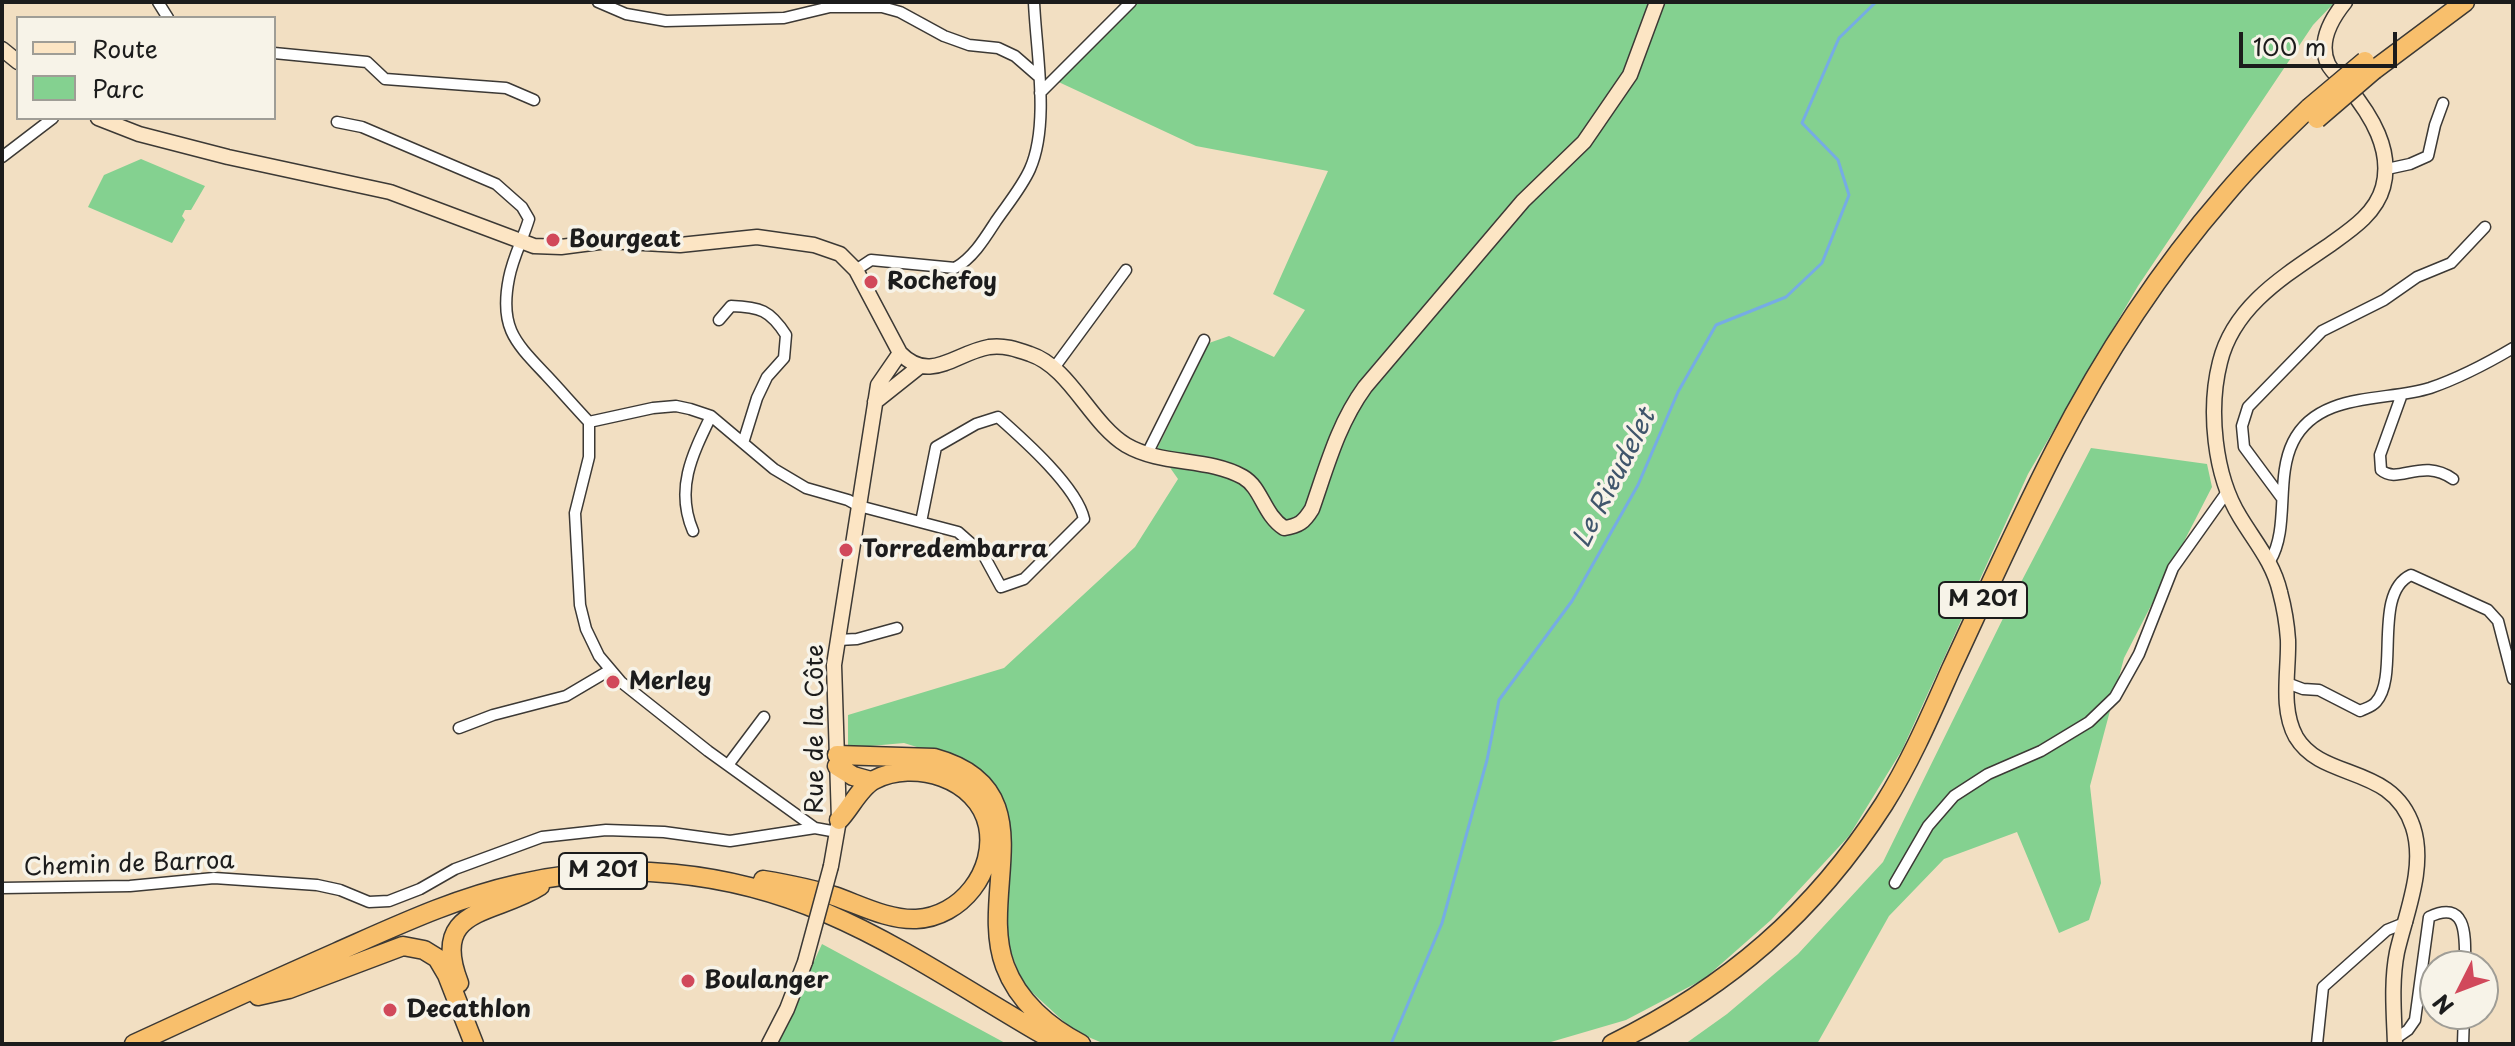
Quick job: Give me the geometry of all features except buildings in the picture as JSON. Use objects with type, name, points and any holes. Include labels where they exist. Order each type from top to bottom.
[{"type":"highway","name":"M 201","points":[[1612,1044],[1694,1000],[1756,953],[1823,886],[1858,843],[1908,761],[2009,544],[2088,390],[2136,314],[2223,197],[2313,114],[2445,2]]},
{"type":"highway","name":"M 201","points":[[2370,66],[2465,2]]},
{"type":"highway","name":"M 201","points":[[1637,1044],[1712,998],[1781,944],[1823,902],[1873,841],[1916,772],[2061,460],[2122,354],[2195,247],[2313,114]]},
{"type":"highway","points":[[837,760],[934,758],[958,767],[978,782],[991,798],[1001,825],[1003,849],[998,910],[999,944],[1005,966],[1031,1008],[1059,1032],[1081,1044]]},
{"type":"highway","points":[[837,760],[853,776],[871,781]]},
{"type":"highway","points":[[440,909],[464,896],[525,877],[591,867],[663,866],[769,881],[830,895],[896,917],[913,919],[943,914],[965,899],[983,872],[989,844],[988,824],[978,804],[965,790],[936,773],[893,772],[871,781],[838,826]]},
{"type":"highway","name":"M 201","points":[[134,1044],[440,909],[516,884],[600,871],[648,871],[719,880],[787,898],[866,932],[1042,1034],[1066,1044]]},
{"type":"highway","name":"M 201","points":[[154,1044],[411,927],[476,903],[540,886],[626,878],[691,880],[779,901],[861,937],[1041,1044]]},
{"type":"highway","points":[[485,1044],[456,974],[451,952],[456,931],[472,914],[525,895],[540,886]]},
{"type":"highway","points":[[258,996],[289,989],[403,946],[424,950],[437,958],[447,975],[474,1044]]},
{"type":"street","points":[[598,2],[626,14],[666,21],[784,18],[830,7],[882,7],[900,12],[944,36],[969,45],[998,48],[1015,56],[1038,76]]},
{"type":"street","points":[[856,270],[871,260],[955,268],[966,262],[1030,169],[1038,138],[1040,93],[1034,2]]},
{"type":"street","points":[[1040,93],[1131,2]]},
{"type":"street","points":[[103,120],[139,134],[228,157],[390,192],[521,242],[550,248],[607,241],[652,245],[757,237],[814,245],[840,254],[856,270],[900,353],[919,367],[934,367],[988,347],[1011,347],[1036,355],[1054,368],[1113,435],[1127,445],[1147,454],[1226,470],[1246,479],[1256,489],[1268,514],[1284,528],[1305,521],[1312,509],[1339,429],[1349,409],[1523,201],[1584,142],[1630,75],[1657,2]]},
{"type":"street","points":[[2345,2],[2328,27],[2325,47],[2328,63],[2360,101],[2374,124],[2387,169],[2382,190],[2374,208],[2348,232],[2276,282],[2245,311],[2227,343],[2216,385],[2215,420],[2227,492],[2239,516],[2270,561],[2281,592],[2288,640],[2288,715],[2297,738],[2316,757],[2379,783],[2400,800],[2413,825],[2419,849],[2407,922],[2397,953],[2395,1042]]},
{"type":"street","points":[[276,53],[367,62],[385,79],[506,88],[534,100]]},
{"type":"street","points":[[2387,169],[2428,156],[2443,103]]},
{"type":"street","points":[[2,157],[50,120]]},
{"type":"street","points":[[337,122],[362,127],[496,184],[509,193],[529,219],[509,275],[506,299],[513,338],[522,352],[589,422],[589,457],[575,513],[580,605],[592,643],[610,670],[728,765],[815,828],[838,826]]},
{"type":"street","points":[[2281,497],[2244,447],[2242,426],[2248,407],[2322,331],[2384,300],[2417,277],[2451,263],[2485,227]]},
{"type":"street","points":[[1054,368],[1126,270]]},
{"type":"street","points":[[719,320],[731,306],[754,307],[774,317],[786,335],[784,358],[767,377],[743,443]]},
{"type":"street","points":[[1147,454],[1204,340]]},
{"type":"street","points":[[2270,561],[2278,547],[2281,497],[2292,442],[2306,423],[2351,401],[2402,394],[2457,378],[2513,348]]},
{"type":"street","name":"Rue de la Côte","points":[[769,1044],[787,1009],[805,962],[831,866],[838,826],[834,665],[878,385],[900,353]]},
{"type":"street","points":[[875,402],[919,367]]},
{"type":"street","points":[[2402,394],[2380,455],[2381,470],[2395,476],[2427,468],[2453,479]]},
{"type":"street","points":[[589,422],[676,406],[711,416],[774,469],[806,488],[859,506],[958,532],[983,554],[1001,587],[1024,579],[1084,519],[1081,503],[1022,438],[998,417],[976,424],[936,447],[921,522]]},
{"type":"street","points":[[693,531],[686,514],[684,497],[692,456],[711,416]]},
{"type":"street","points":[[1895,883],[1928,826],[1954,796],[1988,774],[2041,751],[2089,722],[2115,697],[2139,654],[2173,568],[2227,492]]},
{"type":"street","points":[[2287,683],[2303,689],[2319,690],[2360,711],[2375,705],[2382,693],[2389,617],[2394,597],[2404,578],[2411,575],[2488,610],[2498,621],[2513,679]]},
{"type":"street","points":[[838,640],[857,639],[897,628]]},
{"type":"street","points":[[459,728],[493,715],[566,696],[610,670]]},
{"type":"street","points":[[728,765],[764,717]]},
{"type":"street","name":"Chemin de Barroa","points":[[2,888],[130,886],[214,878],[317,885],[369,902],[389,901],[420,889],[455,869],[542,837],[606,830],[664,832],[730,841],[815,828]]},
{"type":"street","points":[[2425,950],[2429,917],[2440,912],[2460,919],[2464,926],[2465,950]]},
{"type":"street","points":[[2317,1044],[2323,987],[2387,930],[2407,922]]},
{"type":"street","points":[[2395,1042],[2415,1020],[2419,991]]},
{"type":"green space","points":[[1123,2],[2335,2],[2313,25],[2138,286],[2028,474],[1902,750],[1849,836],[1771,920],[1704,979],[1626,1020],[1544,1044],[1105,1044],[1074,1031],[1023,984],[1005,936],[1012,839],[996,792],[962,761],[904,743],[848,748],[848,715],[1004,668],[1135,547],[1178,479],[1157,449],[1209,343],[1229,336],[1274,357],[1305,310],[1273,294],[1328,171],[1196,146],[1050,78]]},
{"type":"green space","points":[[141,159],[205,186],[191,210],[185,210],[182,216],[185,220],[172,243],[88,207],[104,175]]},
{"type":"green space","points":[[2091,448],[2207,464],[2212,487],[2124,658],[2090,786],[2101,883],[2089,920],[2059,933],[2017,832],[1944,859],[1889,916],[1817,1044],[1685,1044],[1727,1014],[1798,954],[1883,862]]},
{"type":"green space","points":[[822,944],[1007,1044],[766,1044],[799,994]]},
{"type":"waterway","name":"Le Rieudelet","points":[[1391,1044],[1442,923],[1487,760],[1499,700],[1572,601],[1638,485],[1678,392],[1716,325],[1786,297],[1822,263],[1849,195],[1838,160],[1802,123],[1839,38],[1876,2]]},
{"type":"place","name":"Bourgeat","points":[[553,240]]},
{"type":"place","name":"Rochefoy","points":[[871,282]]},
{"type":"place","name":"Torredembarra","points":[[846,550]]},
{"type":"place","name":"Merley","points":[[613,682]]},
{"type":"place","name":"Boulanger","points":[[688,981]]},
{"type":"place","name":"Decathlon","points":[[390,1010]]}]
